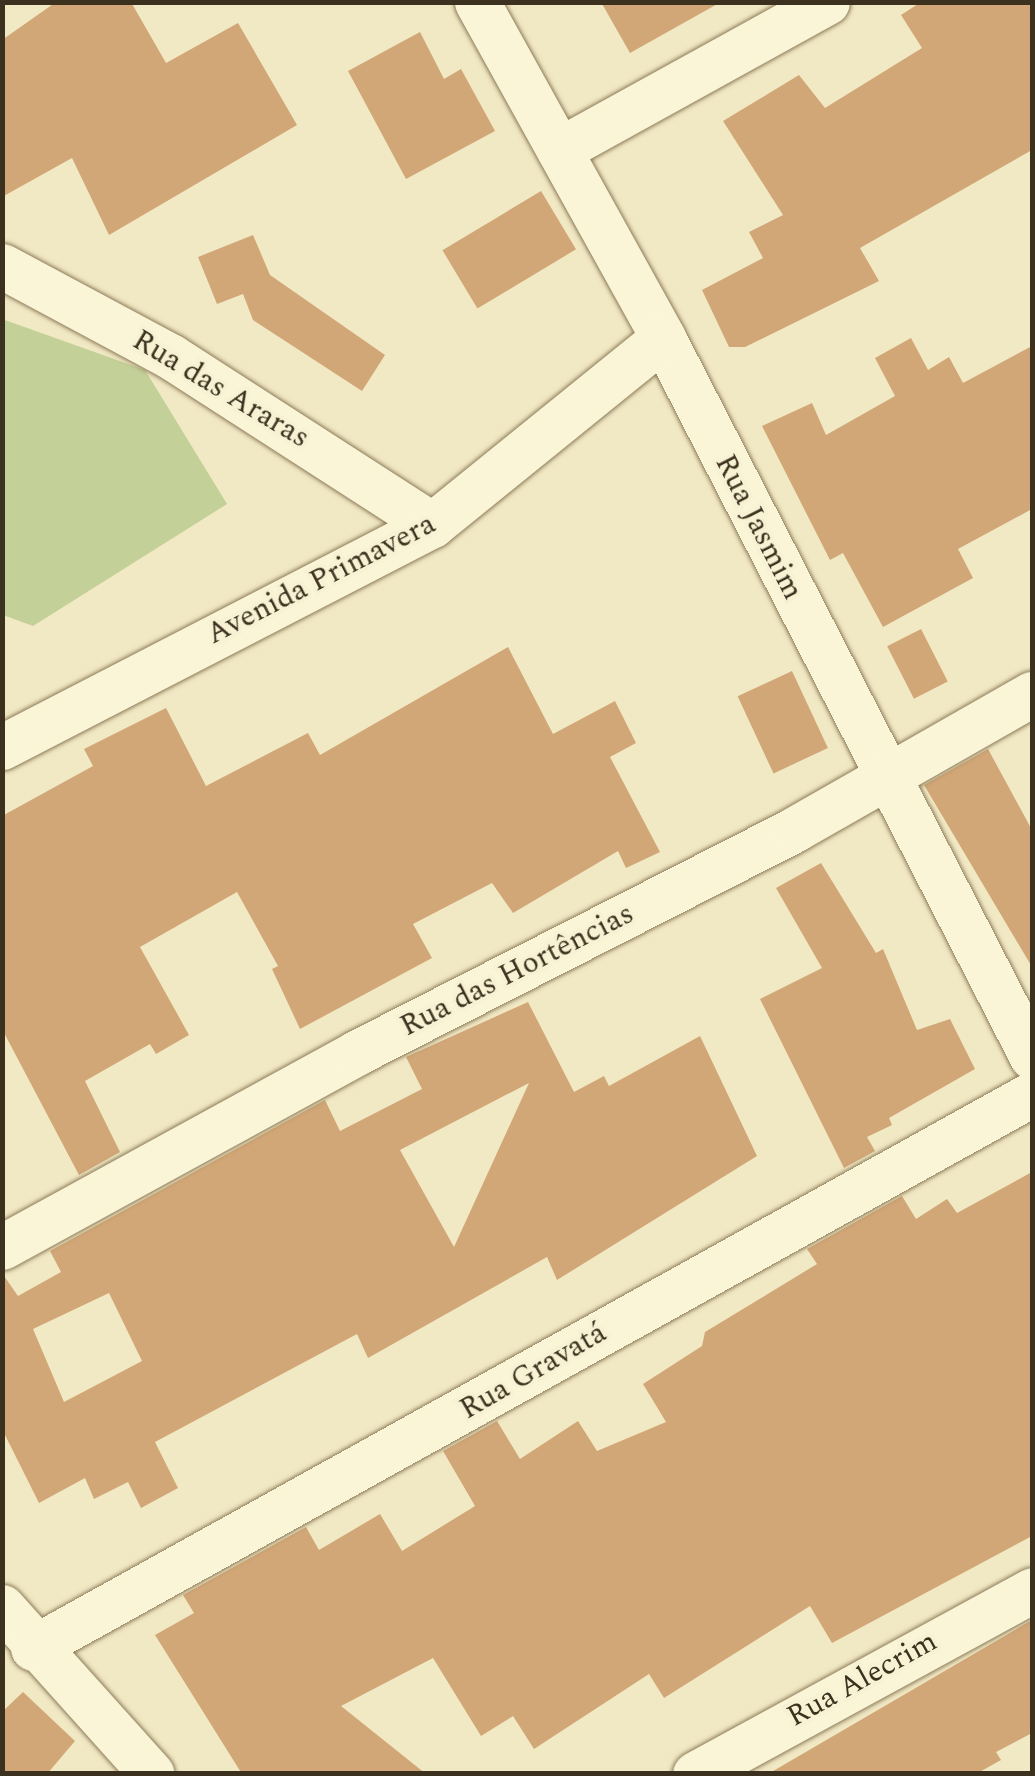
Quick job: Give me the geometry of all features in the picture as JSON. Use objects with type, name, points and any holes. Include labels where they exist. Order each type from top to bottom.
[{"type":"street","name":"Rua Jasmim","points":[[478,2],[663,338],[1032,1057]]},
{"type":"street","points":[[559,150],[827,2]]},
{"type":"street","name":"Rua das Araras","points":[[2,266],[170,356],[432,525]]},
{"type":"street","name":"Avenida Primavera","points":[[2,747],[432,525],[663,338]]},
{"type":"street","name":"Rua das Hortências","points":[[2,1246],[886,777],[1032,694]]},
{"type":"street","name":"Rua Gravatá","points":[[33,1648],[1032,1094]]},
{"type":"street","name":"Rua Alecrim","points":[[695,1774],[879,1667],[1032,1590]]},
{"type":"street","points":[[2,1606],[33,1648],[152,1774]]},
{"type":"green space","points":[[2,319],[145,370],[227,504],[33,626],[3,615]]},
{"type":"building","points":[[56,2],[131,2],[166,63],[238,23],[297,125],[109,235],[72,158],[2,197],[2,40]]},
{"type":"building","points":[[601,2],[721,2],[630,53]]},
{"type":"building","points":[[921,2],[1032,2],[1032,150],[860,248],[879,281],[745,347],[729,347],[702,290],[763,258],[749,232],[783,215],[723,121],[799,75],[825,108],[922,48],[901,15]]},
{"type":"building","points":[[420,32],[444,79],[461,69],[495,131],[406,179],[348,71]]},
{"type":"building","points":[[541,191],[576,249],[477,309],[442,250]]},
{"type":"building","points":[[253,235],[270,275],[385,355],[362,391],[253,320],[243,294],[217,304],[198,257]]},
{"type":"building","points":[[911,338],[928,370],[949,357],[963,383],[1032,346],[1032,509],[958,549],[973,578],[883,627],[843,553],[830,560],[762,426],[812,403],[826,435],[895,396],[875,358]]},
{"type":"building","points":[[921,629],[948,682],[914,699],[887,646]]},
{"type":"building","points":[[508,647],[553,734],[615,701],[636,743],[610,757],[660,852],[626,868],[618,851],[513,913],[492,883],[413,924],[432,958],[300,1029],[272,969],[278,966],[237,892],[140,947],[189,1035],[156,1054],[150,1044],[85,1081],[120,1152],[79,1175],[2,1029],[2,816],[93,766],[84,749],[166,708],[206,786],[308,733],[320,755]]},
{"type":"building","points":[[792,671],[828,748],[774,773],[738,696]]},
{"type":"building","points":[[988,749],[1032,830],[1032,967],[924,785]]},
{"type":"building","points":[[821,863],[876,953],[883,949],[917,1030],[950,1019],[975,1069],[889,1118],[892,1125],[867,1137],[875,1151],[844,1168],[760,999],[822,968],[776,888]]},
{"type":"building","points":[[528,1002],[574,1092],[604,1076],[609,1086],[700,1036],[757,1156],[557,1280],[547,1257],[368,1358],[357,1334],[155,1442],[178,1488],[141,1508],[128,1482],[94,1499],[85,1478],[39,1503],[2,1429],[2,1273],[18,1296],[61,1272],[50,1251],[325,1100],[340,1131],[422,1089],[406,1057]],"holes":[[[529,1083],[454,1247],[400,1150]],[[109,1293],[142,1361],[64,1402],[33,1329]]]},
{"type":"building","points":[[1032,1172],[1032,1536],[832,1643],[810,1606],[664,1698],[649,1674],[534,1749],[513,1716],[481,1736],[433,1658],[341,1706],[426,1774],[242,1774],[155,1635],[194,1613],[183,1595],[306,1527],[319,1550],[380,1514],[402,1551],[475,1506],[443,1451],[497,1421],[520,1459],[578,1421],[597,1451],[666,1422],[643,1384],[702,1346],[705,1332],[817,1264],[807,1249],[902,1196],[916,1219],[947,1199],[957,1213]]},
{"type":"building","points":[[1032,1620],[1032,1733],[996,1752],[1001,1760],[976,1774],[768,1774]]},
{"type":"building","points":[[23,1692],[75,1741],[47,1774],[2,1774],[2,1712]]}]
